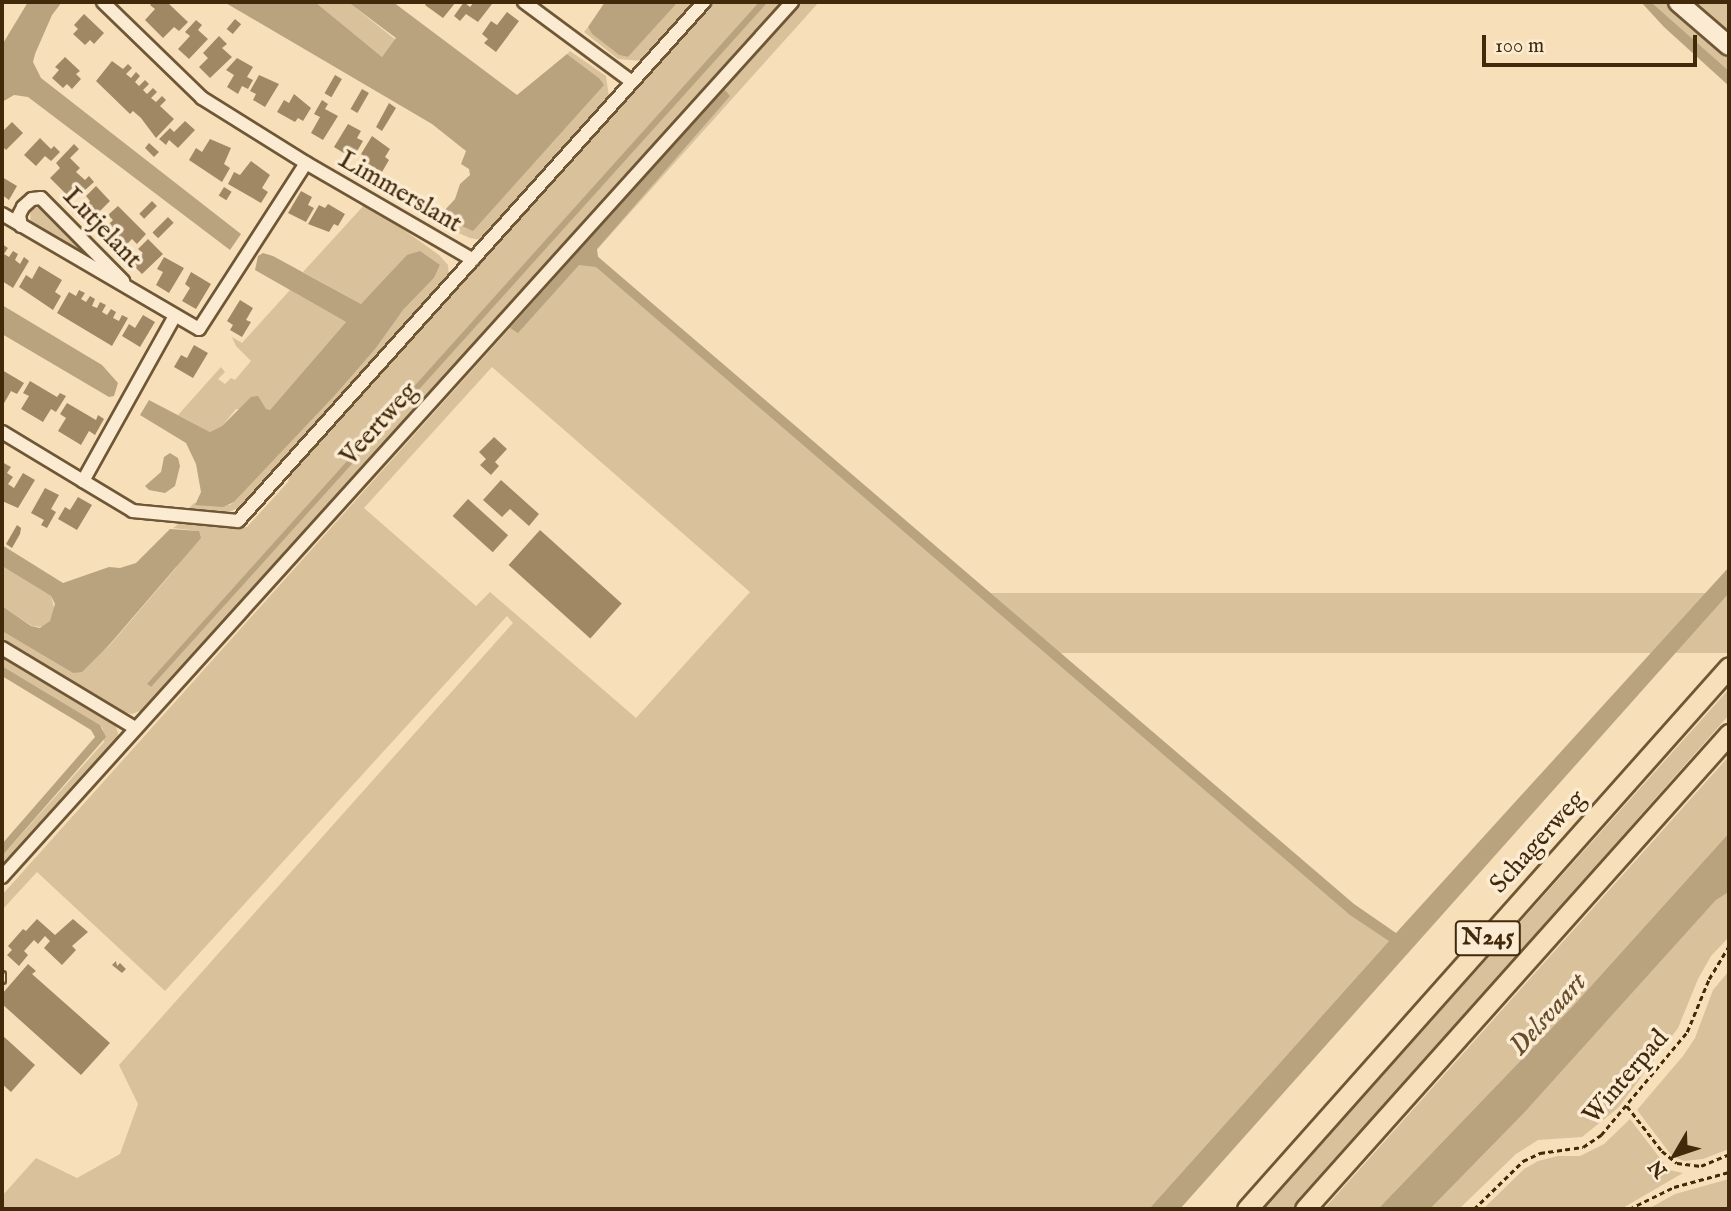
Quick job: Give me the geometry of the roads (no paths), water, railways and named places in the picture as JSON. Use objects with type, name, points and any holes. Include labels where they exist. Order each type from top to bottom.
[{"type":"main road","name":"Schagerweg","points":[[1247,1209],[1729,667]]},
{"type":"main road","name":"N245","points":[[1305,1209],[1729,734]]},
{"type":"street","name":"Limmerslant","points":[[103,2],[202,98],[306,163],[473,260]]},
{"type":"street","points":[[524,2],[632,82]]},
{"type":"street","points":[[2,432],[133,510],[238,522],[704,2]]},
{"type":"street","name":"Veertweg","points":[[2,877],[792,2]]},
{"type":"street","points":[[1678,2],[1729,46]]},
{"type":"street","name":"Limmerslant","points":[[247,252],[306,163]]},
{"type":"street","name":"Lutjelant","points":[[21,226],[19,215],[23,206],[32,199],[41,198],[130,289]]},
{"type":"street","name":"Lutjelant","points":[[2,214],[199,329],[247,252]]},
{"type":"street","points":[[83,481],[175,316]]},
{"type":"street","points":[[2,648],[135,728]]},
{"type":"water label","name":"Delsvaart","points":[[1549,1015]]}]
